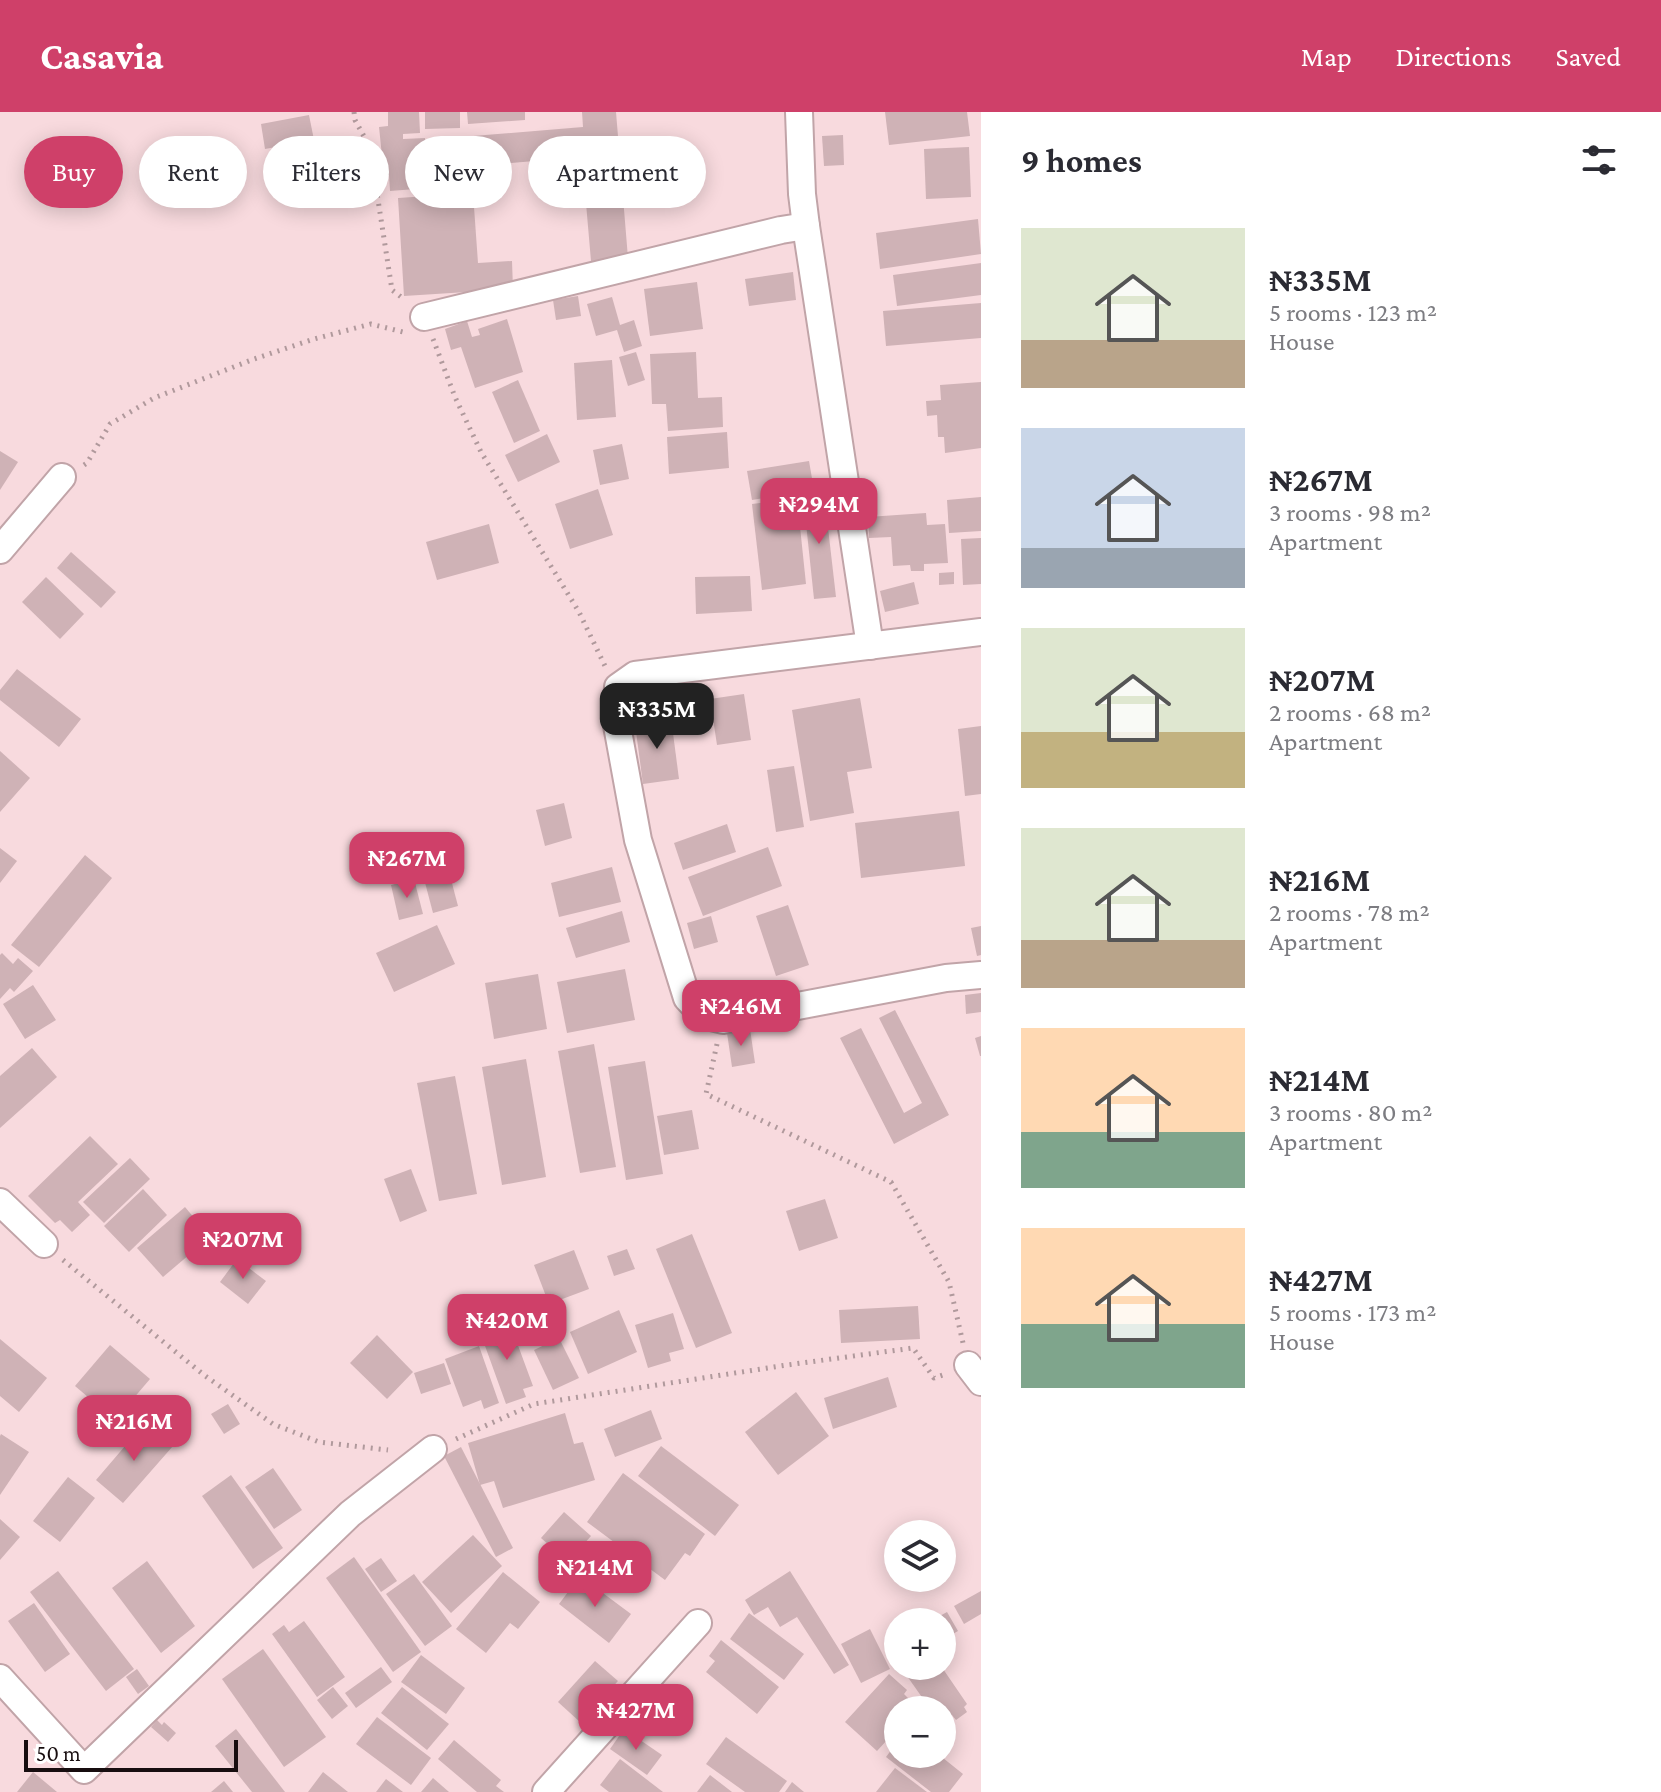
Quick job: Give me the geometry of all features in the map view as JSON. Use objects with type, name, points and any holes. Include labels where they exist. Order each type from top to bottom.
[{"type":"street","points":[[799,112],[806,226],[870,646]]},
{"type":"street","points":[[415,325],[806,226]]},
{"type":"street","points":[[0,550],[62,477]]},
{"type":"street","points":[[981,632],[635,675],[618,687],[616,720],[638,840],[687,998],[703,1015],[723,1020],[946,978],[981,975]]},
{"type":"street","points":[[0,1202],[44,1244]]},
{"type":"street","points":[[0,1680],[84,1770],[350,1514],[433,1449]]},
{"type":"street","points":[[546,1792],[698,1623]]},
{"type":"street","points":[[0,1680],[95,1792]]},
{"type":"path","points":[[354,112],[366,140],[392,290],[455,397],[481,452],[579,612],[618,687]]},
{"type":"path","points":[[62,477],[87,463],[110,424],[154,398],[314,339],[371,324],[415,325]]},
{"type":"path","points":[[433,1449],[534,1404],[771,1367],[913,1348],[934,1378],[974,1374],[949,1282],[891,1182],[706,1094],[723,1020]]},
{"type":"path","points":[[44,1244],[204,1375],[273,1424],[319,1442],[389,1450]]},
{"type":"building","points":[[388,112],[419,112],[420,133],[403,134],[405,190],[390,191],[389,136],[380,136],[379,127],[388,126]]},
{"type":"building","points":[[425,112],[460,112],[460,128],[425,129]]},
{"type":"building","points":[[467,112],[525,112],[525,120],[468,124]]},
{"type":"building","points":[[582,112],[616,112],[618,136],[528,136],[528,162],[512,163],[512,136],[473,136],[583,127]]},
{"type":"building","points":[[885,112],[967,112],[970,136],[889,145]]},
{"type":"building","points":[[309,115],[313,136],[263,136],[261,124]]},
{"type":"building","points":[[843,135],[844,165],[824,166],[822,136]]},
{"type":"building","points":[[969,147],[971,197],[926,199],[924,149]]},
{"type":"building","points":[[398,198],[405,198],[405,208],[474,208],[478,263],[512,261],[513,289],[404,296]]},
{"type":"building","points":[[586,208],[624,208],[628,258],[591,261]]},
{"type":"building","points":[[978,219],[981,254],[880,269],[876,233]]},
{"type":"building","points":[[981,263],[981,295],[897,306],[893,275]]},
{"type":"building","points":[[793,272],[796,300],[749,306],[745,279]]},
{"type":"building","points":[[697,282],[703,329],[650,336],[644,289]]},
{"type":"building","points":[[578,296],[581,316],[556,320],[553,300]]},
{"type":"building","points":[[612,297],[620,325],[634,320],[642,346],[624,352],[617,330],[596,336],[587,304]]},
{"type":"building","points":[[981,303],[981,338],[886,346],[883,311]]},
{"type":"building","points":[[507,319],[523,372],[475,388],[461,347],[451,350],[445,329],[467,321],[472,337],[480,335],[478,329]]},
{"type":"building","points":[[636,352],[645,380],[628,386],[619,357]]},
{"type":"building","points":[[696,352],[698,398],[722,397],[723,427],[668,431],[666,404],[652,404],[650,354]]},
{"type":"building","points":[[612,360],[616,417],[577,420],[574,363]]},
{"type":"building","points":[[518,380],[540,431],[514,443],[492,392]]},
{"type":"building","points":[[981,382],[981,448],[945,453],[944,437],[938,437],[937,415],[927,416],[926,401],[941,400],[940,385]]},
{"type":"building","points":[[727,432],[729,468],[669,474],[667,437]]},
{"type":"building","points":[[547,434],[560,462],[518,482],[505,455]]},
{"type":"building","points":[[622,444],[629,479],[600,485],[593,450]]},
{"type":"building","points":[[0,451],[18,462],[0,490]]},
{"type":"building","points":[[809,461],[814,490],[752,500],[747,471]]},
{"type":"building","points":[[598,489],[613,535],[570,549],[555,504]]},
{"type":"building","points":[[824,493],[836,597],[814,599],[803,495]]},
{"type":"building","points":[[981,497],[981,531],[949,533],[947,500]]},
{"type":"building","points":[[797,498],[806,584],[762,590],[752,504]]},
{"type":"building","points":[[926,513],[927,525],[945,524],[948,563],[924,564],[924,571],[911,571],[910,565],[893,566],[891,537],[869,538],[868,517]]},
{"type":"building","points":[[489,524],[499,563],[437,580],[426,542]]},
{"type":"building","points":[[981,538],[981,584],[963,585],[961,539]]},
{"type":"building","points":[[71,552],[116,592],[101,608],[57,568]]},
{"type":"building","points":[[954,572],[954,584],[939,585],[939,573]]},
{"type":"building","points":[[750,576],[752,611],[696,614],[695,577]]},
{"type":"building","points":[[46,577],[84,614],[60,639],[22,602]]},
{"type":"building","points":[[914,582],[919,604],[885,612],[880,591]]},
{"type":"building","points":[[17,669],[81,719],[59,747],[0,700],[0,690]]},
{"type":"building","points":[[744,694],[751,740],[717,745],[710,699]]},
{"type":"building","points":[[646,697],[649,716],[632,719],[629,699]]},
{"type":"building","points":[[860,698],[872,768],[847,772],[854,813],[810,821],[792,710]]},
{"type":"building","points":[[671,718],[679,779],[643,784],[635,724]]},
{"type":"building","points":[[981,726],[981,794],[965,796],[958,729]]},
{"type":"building","points":[[0,751],[30,778],[0,812]]},
{"type":"building","points":[[794,766],[804,827],[776,832],[767,770]]},
{"type":"building","points":[[564,803],[572,838],[545,846],[536,810]]},
{"type":"building","points":[[959,811],[965,866],[861,878],[855,823]]},
{"type":"building","points":[[727,824],[736,852],[683,870],[674,843]]},
{"type":"building","points":[[768,847],[782,886],[703,916],[688,877]]},
{"type":"building","points":[[0,848],[17,861],[0,883]]},
{"type":"building","points":[[85,855],[112,878],[39,967],[11,945]]},
{"type":"building","points":[[612,867],[621,902],[559,917],[551,883]]},
{"type":"building","points":[[448,868],[458,906],[433,913],[423,875]]},
{"type":"building","points":[[414,879],[423,914],[399,920],[391,885]]},
{"type":"building","points":[[788,905],[809,965],[776,976],[756,916]]},
{"type":"building","points":[[622,911],[630,942],[576,958],[566,928]]},
{"type":"building","points":[[711,916],[718,942],[694,949],[687,923]]},
{"type":"building","points":[[437,925],[455,964],[394,992],[376,953]]},
{"type":"building","points":[[981,926],[981,955],[977,956],[971,928]]},
{"type":"building","points":[[2,953],[13,964],[18,958],[33,971],[14,992],[10,988],[0,999],[0,955]]},
{"type":"building","points":[[625,969],[635,1020],[567,1033],[557,982]]},
{"type":"building","points":[[538,974],[547,1029],[494,1039],[485,983]]},
{"type":"building","points":[[33,985],[56,1020],[25,1039],[3,1004]]},
{"type":"building","points":[[981,993],[981,1012],[966,1014],[965,995]]},
{"type":"building","points":[[895,1010],[949,1115],[894,1144],[840,1038],[861,1028],[904,1113],[922,1103],[879,1018]]},
{"type":"building","points":[[750,1029],[755,1063],[732,1067],[727,1033]]},
{"type":"building","points":[[981,1036],[981,1056],[980,1056],[975,1038]]},
{"type":"building","points":[[594,1044],[616,1167],[580,1173],[558,1051]]},
{"type":"building","points":[[32,1048],[57,1077],[0,1128],[0,1076]]},
{"type":"building","points":[[526,1059],[546,1177],[502,1185],[482,1067]]},
{"type":"building","points":[[645,1061],[663,1174],[626,1180],[608,1067]]},
{"type":"building","points":[[455,1076],[477,1194],[439,1201],[417,1083]]},
{"type":"building","points":[[692,1110],[699,1149],[664,1155],[657,1116]]},
{"type":"building","points":[[90,1136],[118,1164],[78,1202],[90,1215],[72,1232],[60,1220],[55,1223],[28,1196]]},
{"type":"building","points":[[130,1158],[150,1179],[104,1223],[83,1202]]},
{"type":"building","points":[[411,1169],[427,1211],[400,1222],[384,1179]]},
{"type":"building","points":[[143,1189],[167,1215],[129,1252],[104,1226]]},
{"type":"building","points":[[825,1199],[838,1238],[799,1251],[786,1211]]},
{"type":"building","points":[[185,1207],[210,1237],[163,1277],[137,1248]]},
{"type":"building","points":[[692,1234],[732,1333],[696,1348],[656,1249]]},
{"type":"building","points":[[627,1249],[635,1269],[614,1276],[607,1256]]},
{"type":"building","points":[[574,1250],[589,1289],[549,1304],[534,1265]]},
{"type":"building","points":[[237,1259],[266,1281],[248,1304],[220,1282]]},
{"type":"building","points":[[918,1306],[920,1339],[841,1343],[839,1310]]},
{"type":"building","points":[[619,1310],[637,1352],[588,1374],[570,1332]]},
{"type":"building","points":[[673,1313],[684,1349],[669,1353],[671,1361],[648,1368],[635,1325]]},
{"type":"building","points":[[509,1321],[533,1386],[523,1389],[526,1397],[506,1404],[480,1332]]},
{"type":"building","points":[[377,1335],[413,1372],[387,1399],[350,1363]]},
{"type":"building","points":[[559,1338],[579,1378],[553,1390],[534,1350]]},
{"type":"building","points":[[0,1339],[47,1378],[19,1412],[0,1396]]},
{"type":"building","points":[[110,1345],[150,1379],[115,1420],[75,1386]]},
{"type":"building","points":[[479,1346],[499,1403],[484,1409],[481,1400],[463,1407],[445,1359]]},
{"type":"building","points":[[444,1363],[451,1384],[421,1394],[414,1373]]},
{"type":"building","points":[[888,1377],[897,1407],[833,1429],[824,1398]]},
{"type":"building","points":[[796,1392],[829,1436],[778,1475],[745,1432]]},
{"type":"building","points":[[228,1404],[240,1424],[224,1434],[211,1414]]},
{"type":"building","points":[[651,1410],[662,1439],[615,1457],[604,1429]]},
{"type":"building","points":[[565,1413],[574,1444],[583,1442],[595,1480],[503,1508],[494,1481],[480,1485],[468,1443]]},
{"type":"building","points":[[143,1425],[155,1435],[158,1432],[173,1446],[123,1503],[96,1480]]},
{"type":"building","points":[[0,1436],[29,1452],[0,1495]]},
{"type":"building","points":[[661,1446],[739,1505],[715,1536],[638,1476]]},
{"type":"building","points":[[461,1447],[513,1548],[496,1557],[444,1456]]},
{"type":"building","points":[[273,1468],[302,1510],[274,1529],[245,1487]]},
{"type":"building","points":[[623,1473],[705,1534],[690,1556],[685,1553],[665,1580],[587,1522]]},
{"type":"building","points":[[231,1475],[283,1548],[253,1569],[202,1496]]},
{"type":"building","points":[[68,1477],[95,1498],[60,1542],[33,1521]]},
{"type":"building","points":[[564,1512],[591,1536],[568,1562],[541,1538]]},
{"type":"building","points":[[0,1519],[20,1537],[0,1560]]},
{"type":"building","points":[[473,1535],[502,1566],[451,1613],[422,1582]]},
{"type":"building","points":[[354,1557],[421,1652],[393,1672],[326,1578]]},
{"type":"building","points":[[381,1558],[397,1581],[381,1592],[365,1569]]},
{"type":"building","points":[[147,1561],[195,1626],[161,1653],[112,1588]]},
{"type":"building","points":[[58,1571],[134,1669],[106,1691],[30,1592]]},
{"type":"building","points":[[790,1571],[849,1665],[834,1674],[797,1617],[780,1627],[768,1607],[754,1615],[745,1600]]},
{"type":"building","points":[[503,1572],[540,1602],[518,1629],[510,1623],[486,1653],[456,1629]]},
{"type":"building","points":[[414,1574],[452,1626],[425,1646],[386,1594]]},
{"type":"building","points":[[580,1576],[631,1614],[609,1643],[559,1604]]},
{"type":"building","points":[[981,1591],[981,1614],[964,1624],[954,1606]]},
{"type":"building","points":[[34,1603],[70,1654],[45,1672],[8,1621]]},
{"type":"building","points":[[749,1613],[804,1654],[784,1680],[730,1639]]},
{"type":"building","points":[[304,1621],[345,1677],[317,1697],[272,1634],[284,1625],[289,1632]]},
{"type":"building","points":[[870,1629],[884,1657],[884,1672],[861,1683],[841,1644]]},
{"type":"building","points":[[721,1640],[779,1687],[757,1714],[706,1672],[715,1661],[709,1656]]},
{"type":"building","points":[[263,1649],[326,1737],[284,1767],[222,1679]]},
{"type":"building","points":[[421,1655],[465,1688],[446,1714],[401,1682]]},
{"type":"building","points":[[595,1661],[618,1681],[580,1722],[558,1702]]},
{"type":"building","points":[[381,1667],[392,1682],[356,1708],[345,1693]]},
{"type":"building","points":[[137,1669],[149,1686],[138,1694],[126,1677]]},
{"type":"building","points":[[884,1679],[896,1680],[907,1690],[906,1696],[884,1696],[884,1743],[877,1751],[845,1722]]},
{"type":"building","points":[[910,1680],[951,1680],[967,1704],[964,1707],[967,1712],[956,1720],[956,1696],[921,1696]]},
{"type":"building","points":[[333,1687],[348,1706],[332,1719],[317,1700]]},
{"type":"building","points":[[402,1687],[449,1724],[427,1750],[381,1713]]},
{"type":"building","points":[[377,1717],[431,1758],[411,1785],[356,1744]]},
{"type":"building","points":[[157,1720],[176,1733],[168,1742],[151,1727]]},
{"type":"building","points":[[236,1729],[285,1792],[252,1792],[215,1746]]},
{"type":"building","points":[[624,1729],[662,1755],[647,1775],[610,1749]]},
{"type":"building","points":[[726,1737],[787,1781],[779,1792],[745,1792],[706,1764]]},
{"type":"building","points":[[454,1740],[501,1780],[496,1786],[504,1792],[477,1792],[438,1759]]},
{"type":"building","points":[[620,1759],[663,1792],[609,1792],[600,1785]]},
{"type":"building","points":[[895,1768],[927,1792],[876,1792]]},
{"type":"building","points":[[900,1768],[956,1768],[963,1774],[949,1792],[931,1792]]},
{"type":"building","points":[[33,1772],[57,1792],[17,1792]]},
{"type":"building","points":[[323,1772],[348,1792],[308,1792]]},
{"type":"building","points":[[710,1775],[732,1792],[697,1792]]},
{"type":"building","points":[[433,1778],[449,1792],[421,1792]]},
{"type":"building","points":[[386,1779],[403,1792],[376,1792]]},
{"type":"building","points":[[224,1781],[233,1792],[211,1792]]},
{"type":"building","points":[[792,1782],[804,1792],[785,1792]]}]
